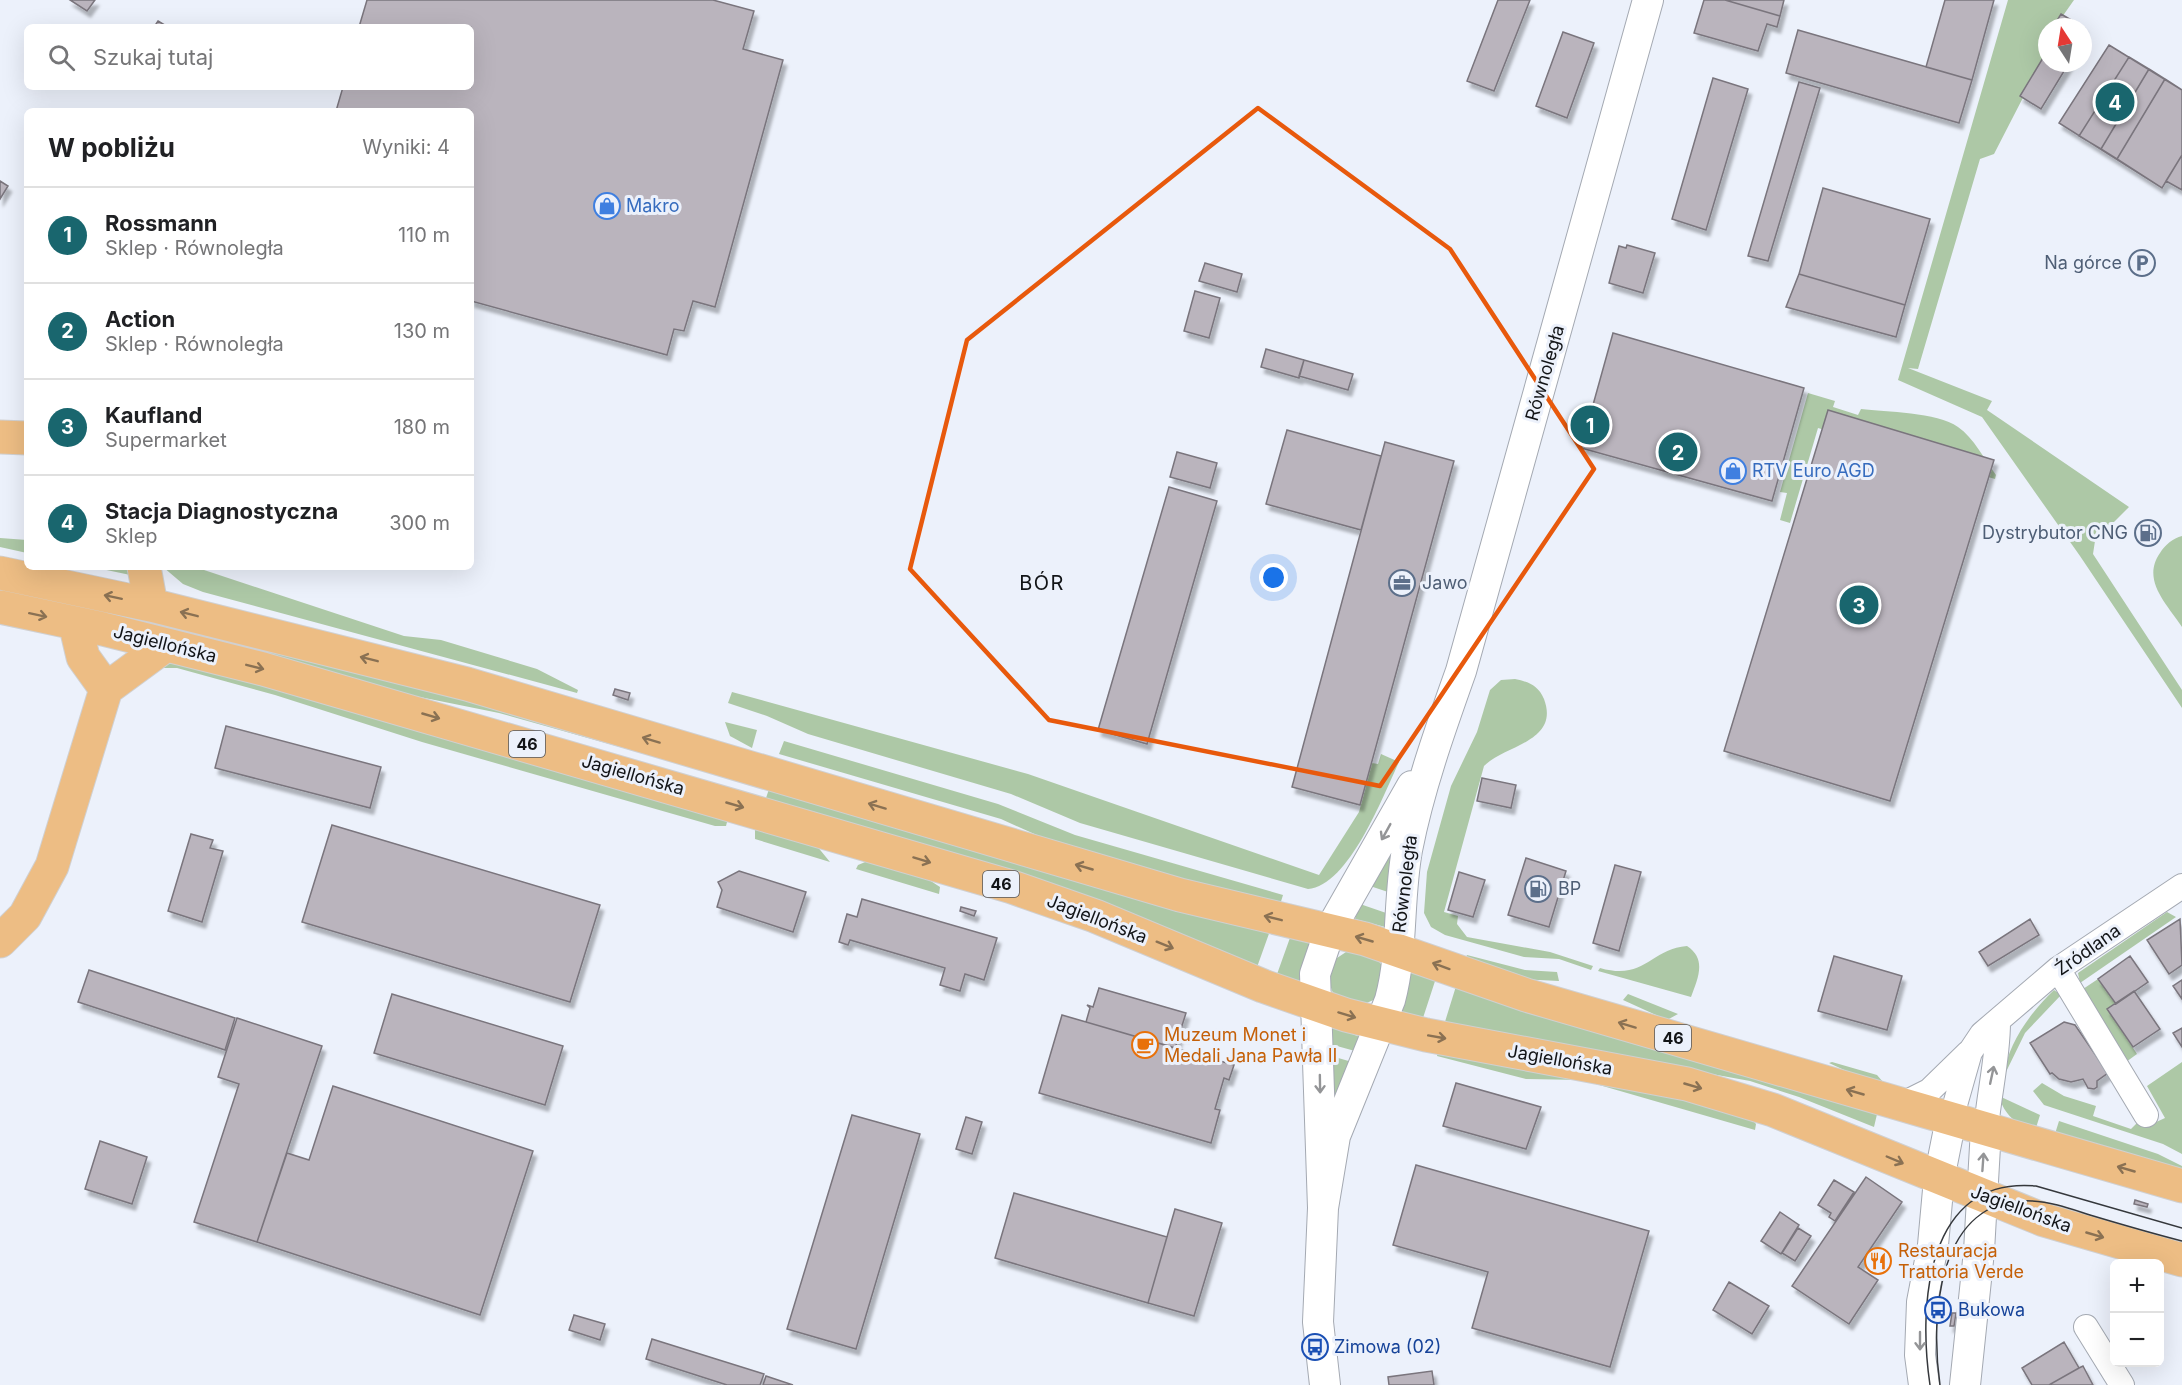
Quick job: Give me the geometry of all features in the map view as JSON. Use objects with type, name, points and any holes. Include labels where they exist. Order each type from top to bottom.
[{"type":"main road","points":[[0,437],[24,438]]},
{"type":"main road","points":[[145,570],[151,605]]},
{"type":"main road","name":"Jagiellońska","points":[[0,573],[78,578],[151,605],[467,684],[1169,892],[1330,930],[1397,950],[1526,995],[2182,1186]]},
{"type":"main road","name":"Jagiellońska","points":[[0,607],[166,645],[375,700],[1012,887],[1095,916],[1315,1005],[1379,1025],[1687,1084],[1773,1110],[2044,1220],[2182,1260]]},
{"type":"main road","points":[[75,623],[83,657],[106,689]]},
{"type":"main road","points":[[0,941],[25,916],[52,866],[106,689],[166,645]]},
{"type":"street","name":"Równoległa","points":[[1323,1208],[1335,1136],[1396,978],[1407,851],[1435,744],[1461,670],[1648,0]]},
{"type":"street","name":"Równoległa","points":[[1323,1208],[1315,974],[1330,930],[1435,744]]},
{"type":"street","name":"Źródlana","points":[[1901,1105],[1929,1091],[1970,1052],[1982,1034],[2058,969],[2182,886]]},
{"type":"street","points":[[2058,969],[2146,1115]]},
{"type":"street","points":[[1965,1385],[1979,1251],[1990,1084],[1998,1049],[1998,1022]]},
{"type":"street","name":"Źródlana","points":[[1951,1119],[1970,1052]]},
{"type":"street","points":[[1924,1385],[1920,1355],[1922,1302],[1933,1245],[1940,1179],[1951,1119]]},
{"type":"street","points":[[1323,1208],[1318,1323],[1325,1385]]},
{"type":"street","points":[[2086,1327],[2122,1385]]},
{"type":"highlighted area","points":[[1258,108],[1450,249],[1594,469],[1380,786],[1049,720],[910,569],[967,340]]},
{"type":"green space","points":[[2008,0],[2074,0],[2061,18],[2038,18],[2038,69],[1994,154],[1980,159],[1918,369],[1908,368],[1992,401],[1987,410],[2129,507],[2095,541],[2093,554],[2182,690],[2182,708],[2080,556],[1982,417],[1898,380]]},
{"type":"green space","points":[[1808,393],[1835,401],[1833,407],[1858,415],[1861,409],[1925,416],[1949,422],[1964,432],[1974,443],[1996,475],[1995,479],[1818,428],[1790,523],[1780,520],[1787,493],[1780,492]]},
{"type":"green space","points":[[2182,536],[2182,627],[2158,592],[2153,573],[2162,550],[2172,540]]},
{"type":"green space","points":[[0,538],[24,540],[24,552],[0,547]]},
{"type":"green space","points":[[106,570],[139,570],[140,577]]},
{"type":"green space","points":[[167,570],[204,570],[404,636],[441,640],[537,669],[578,690],[577,693],[203,592],[183,584]]},
{"type":"green space","points":[[0,583],[452,693],[652,756],[499,713],[395,692],[0,595]]},
{"type":"green space","points":[[179,660],[729,814],[726,826],[715,826],[422,742],[275,695],[177,668],[157,668],[169,661]]},
{"type":"green space","points":[[1501,680],[1525,681],[1542,694],[1547,713],[1544,725],[1538,734],[1528,741],[1484,766],[1444,912],[1458,916],[1457,924],[1467,937],[1550,952],[1593,966],[1591,970],[1559,959],[1524,957],[1445,935],[1431,927],[1424,913],[1427,872],[1451,786],[1477,732],[1490,690]]},
{"type":"green space","points":[[732,692],[1028,774],[1319,875],[1359,812],[1372,763],[1378,764],[1381,754],[1399,762],[1374,816],[1351,856],[1337,873],[1323,884],[1308,889],[1080,823],[1011,794],[808,734],[767,716],[728,703]]},
{"type":"green space","points":[[725,722],[757,730],[752,748],[730,736]]},
{"type":"green space","points":[[784,741],[998,804],[1075,835],[1283,895],[1279,908],[1050,841],[1001,819],[779,754]]},
{"type":"green space","points":[[770,786],[1271,928],[1256,970],[765,801]]},
{"type":"green space","points":[[755,828],[812,840],[830,862],[755,839]]},
{"type":"green space","points":[[1395,836],[1394,894],[1370,886]]},
{"type":"green space","points":[[870,860],[920,874],[940,887],[939,894],[856,869],[858,865]]},
{"type":"green space","points":[[1360,904],[1392,915],[1389,928],[1355,919]]},
{"type":"green space","points":[[2167,912],[2176,917],[2080,983],[2078,973]]},
{"type":"green space","points":[[1291,935],[1308,937],[1312,947],[1301,984],[1276,977]]},
{"type":"green space","points":[[1687,946],[1693,951],[1699,963],[1698,976],[1691,997],[1598,971],[1600,968],[1615,971],[1638,968],[1674,948]]},
{"type":"green space","points":[[1349,950],[1377,959],[1384,968],[1378,998],[1362,1005],[1334,996],[1329,982],[1334,960]]},
{"type":"green space","points":[[1467,955],[1525,970],[1557,972],[1559,981],[1517,979],[1464,962]]},
{"type":"green space","points":[[1411,971],[1437,975],[1422,1021],[1394,1016]]},
{"type":"green space","points":[[2098,979],[2116,1004],[2108,1010],[2137,1054],[2126,1062],[2080,991]]},
{"type":"green space","points":[[1457,983],[1878,1110],[1874,1127],[1799,1097],[1750,1081],[1444,1025]]},
{"type":"green space","points":[[2054,990],[2061,995],[2025,1033],[2004,1076],[2015,1041],[2037,1008]]},
{"type":"green space","points":[[1628,994],[1678,1014],[1667,1020],[1623,1000]]},
{"type":"green space","points":[[1337,1028],[1360,1037],[1355,1051],[1326,1043],[1329,1030]]},
{"type":"green space","points":[[1439,1048],[1642,1086],[1747,1114],[1756,1124],[1755,1130],[1582,1080],[1526,1079],[1437,1056]]},
{"type":"green space","points":[[1328,1055],[1352,1062],[1334,1106]]},
{"type":"green space","points":[[2182,1062],[2182,1154],[2163,1144],[2044,1105],[2033,1091],[2042,1083],[2064,1096],[2096,1106],[2093,1116],[2131,1129],[2139,1121],[2154,1123],[2165,1118],[2147,1086]]},
{"type":"green space","points":[[1829,1063],[1877,1075],[1883,1082],[1883,1088]]},
{"type":"green space","points":[[1999,1096],[2040,1115],[2035,1131],[2022,1126],[2012,1118],[2004,1109]]},
{"type":"green space","points":[[2059,1121],[2158,1154],[2182,1166],[2182,1173],[2054,1137]]},
{"type":"building","points":[[70,0],[95,0],[87,11]]},
{"type":"building","name":"Makro","points":[[367,0],[713,0],[754,11],[743,49],[783,60],[715,307],[693,301],[684,331],[674,329],[667,355],[474,302],[474,108],[337,108],[342,90],[474,90],[474,24],[360,24]]},
{"type":"building","points":[[1498,0],[1530,0],[1494,91],[1467,81]]},
{"type":"building","points":[[1704,0],[1725,0],[1780,16],[1777,27],[1767,24],[1758,51],[1694,33]]},
{"type":"building","points":[[1725,0],[1784,0],[1780,16]]},
{"type":"building","points":[[1945,0],[1994,0],[1972,80],[1926,67]]},
{"type":"building","points":[[1798,30],[1972,80],[1959,123],[1786,73]]},
{"type":"building","points":[[1563,32],[1594,43],[1567,118],[1536,106]]},
{"type":"building","points":[[2109,45],[2182,90],[2182,190],[2166,181],[2162,188],[2059,123]]},
{"type":"building","points":[[2129,57],[2149,69],[2101,149],[2079,136]]},
{"type":"building","points":[[2038,66],[2038,72],[2064,72],[2041,109],[2020,96]]},
{"type":"building","points":[[2149,69],[2165,79],[2117,159],[2101,149]]},
{"type":"building","points":[[1713,78],[1748,89],[1706,230],[1672,219]]},
{"type":"building","points":[[2165,79],[2182,90],[2182,155],[2162,188],[2117,159]]},
{"type":"building","points":[[1799,82],[1820,88],[1768,261],[1748,256]]},
{"type":"building","points":[[2182,155],[2182,190],[2166,181]]},
{"type":"building","points":[[0,181],[8,186],[0,199]]},
{"type":"building","points":[[1823,188],[1930,219],[1905,305],[1799,274]]},
{"type":"building","points":[[1627,245],[1655,253],[1643,293],[1609,283],[1619,246],[1626,248]]},
{"type":"building","points":[[1205,263],[1242,274],[1237,292],[1199,281]]},
{"type":"building","points":[[1799,274],[1905,305],[1896,337],[1786,307]]},
{"type":"building","points":[[1195,291],[1220,298],[1209,338],[1184,331]]},
{"type":"building","points":[[1613,333],[1804,388],[1772,501],[1581,448]]},
{"type":"building","points":[[1266,349],[1304,360],[1299,378],[1261,367]]},
{"type":"building","points":[[1304,360],[1353,374],[1348,390],[1299,376]]},
{"type":"building","points":[[1828,410],[1994,460],[1890,801],[1724,751]]},
{"type":"building","points":[[1287,430],[1381,456],[1361,530],[1266,504]]},
{"type":"building","points":[[1385,442],[1454,461],[1360,805],[1292,787]]},
{"type":"building","points":[[1177,452],[1217,463],[1210,488],[1170,477]]},
{"type":"building","points":[[1169,487],[1217,501],[1147,744],[1098,730]]},
{"type":"building","points":[[615,689],[630,693],[628,700],[613,695]]},
{"type":"building","points":[[226,726],[381,767],[370,808],[215,768]]},
{"type":"building","points":[[1482,778],[1516,785],[1511,808],[1477,801]]},
{"type":"building","points":[[332,825],[600,905],[570,1002],[302,922]]},
{"type":"building","points":[[191,834],[213,840],[210,848],[223,851],[202,922],[168,911]]},
{"type":"building","points":[[1526,858],[1566,871],[1549,927],[1508,915]]},
{"type":"building","points":[[1615,865],[1641,872],[1619,951],[1593,943]]},
{"type":"building","points":[[739,871],[806,892],[793,932],[717,907],[722,890],[718,882]]},
{"type":"building","points":[[1459,872],[1485,880],[1473,917],[1448,910]]},
{"type":"building","points":[[862,899],[997,938],[984,980],[965,974],[960,991],[940,985],[945,968],[850,940],[848,945],[839,942],[847,914],[857,917]]},
{"type":"building","points":[[961,907],[976,911],[974,916],[960,911]]},
{"type":"building","points":[[2030,919],[2039,935],[1988,966],[1979,952]]},
{"type":"building","points":[[2180,919],[2182,965],[2169,974],[2147,940]]},
{"type":"building","points":[[1834,956],[1902,976],[1887,1030],[1818,1011]]},
{"type":"building","points":[[2130,956],[2148,982],[2116,1004],[2098,979]]},
{"type":"building","points":[[89,970],[235,1018],[225,1050],[78,1002]]},
{"type":"building","points":[[2182,980],[2182,999],[2173,986]]},
{"type":"building","points":[[1099,988],[1186,1013],[1180,1032],[1186,1036],[1180,1034],[1175,1048],[1086,1022],[1090,1008],[1087,1005],[1093,1007]]},
{"type":"building","points":[[2134,991],[2160,1029],[2133,1047],[2107,1009]]},
{"type":"building","points":[[392,994],[563,1046],[545,1105],[374,1053]]},
{"type":"building","points":[[1062,1015],[1234,1065],[1229,1080],[1224,1078],[1215,1109],[1220,1110],[1211,1143],[1039,1093]]},
{"type":"building","points":[[237,1018],[322,1046],[257,1242],[194,1222],[239,1084],[218,1077]]},
{"type":"building","points":[[2064,1022],[2075,1025],[2108,1073],[2097,1081],[2097,1087],[2094,1089],[2088,1088],[2083,1079],[2071,1082],[2050,1074],[2030,1043]]},
{"type":"building","points":[[2182,1028],[2182,1047],[2173,1033]]},
{"type":"building","points":[[1456,1083],[1541,1107],[1526,1149],[1443,1126]]},
{"type":"building","points":[[333,1086],[533,1151],[480,1315],[257,1242],[287,1153],[309,1160]]},
{"type":"building","points":[[852,1115],[920,1134],[856,1349],[787,1329]]},
{"type":"building","points":[[966,1117],[982,1122],[972,1154],[956,1149]]},
{"type":"building","points":[[100,1141],[147,1157],[132,1204],[85,1189]]},
{"type":"building","points":[[1416,1165],[1649,1231],[1610,1367],[1472,1328],[1488,1272],[1393,1245]]},
{"type":"building","points":[[1866,1177],[1902,1202],[1858,1267],[1878,1280],[1849,1324],[1792,1286]]},
{"type":"building","points":[[1834,1180],[1854,1192],[1835,1221],[1829,1217],[1831,1213],[1818,1205]]},
{"type":"building","points":[[1014,1193],[1167,1237],[1148,1303],[995,1258]]},
{"type":"building","points":[[2135,1200],[2148,1204],[2147,1207],[2134,1204]]},
{"type":"building","points":[[1175,1209],[1222,1223],[1194,1316],[1148,1303]]},
{"type":"building","points":[[1780,1212],[1799,1225],[1781,1254],[1761,1241]]},
{"type":"building","points":[[1798,1228],[1811,1236],[1795,1261],[1782,1253]]},
{"type":"building","points":[[1729,1282],[1769,1306],[1752,1334],[1713,1310]]},
{"type":"building","points":[[1952,1313],[1956,1313],[1954,1326],[1950,1326]]},
{"type":"building","points":[[574,1315],[605,1324],[600,1340],[569,1330]]},
{"type":"building","points":[[652,1339],[764,1374],[760,1385],[727,1385],[646,1359]]},
{"type":"building","points":[[2064,1342],[2079,1368],[2049,1385],[2032,1385],[2022,1368]]},
{"type":"building","points":[[2083,1366],[2093,1385],[2049,1385],[2079,1368]]},
{"type":"building","points":[[1432,1371],[1434,1385],[1389,1385],[1388,1377]]},
{"type":"building","points":[[766,1376],[793,1385],[763,1385]]},
{"type":"tram line","points":[[1930,1385],[1926,1319],[1929,1284],[1937,1252],[1951,1223],[1971,1202],[1999,1188],[2036,1186],[2182,1228]]},
{"type":"tram line","points":[[1940,1385],[1937,1357],[1940,1296],[1947,1266],[1959,1239],[1976,1218],[2000,1205],[2032,1201],[2061,1206],[2182,1241]]},
{"type":"place","name":"Stacja Diagnostyczna","points":[[2115,102]]},
{"type":"place","name":"Makro","points":[[607,206]]},
{"type":"place","name":"Na górce","points":[[2142,263]]},
{"type":"place","name":"Rossmann","points":[[1590,425]]},
{"type":"place","name":"Action","points":[[1678,452]]},
{"type":"place","name":"RTV Euro AGD","points":[[1733,471]]},
{"type":"place","name":"Dystrybutor CNG","points":[[2148,533]]},
{"type":"place","name":"Jawo","points":[[1402,583]]},
{"type":"place","name":"Kaufland","points":[[1859,605]]},
{"type":"place","name":"BP","points":[[1538,889]]},
{"type":"place","name":"Muzeum Monet i Medali Jana Pawła II","points":[[1145,1045]]},
{"type":"place","name":"Restauracja Trattoria Verde","points":[[1878,1261]]},
{"type":"place","name":"Bukowa","points":[[1938,1310]]},
{"type":"place","name":"Zimowa (02)","points":[[1315,1347]]},
{"type":"district","name":"BÓR","points":[[1042,583]]}]
